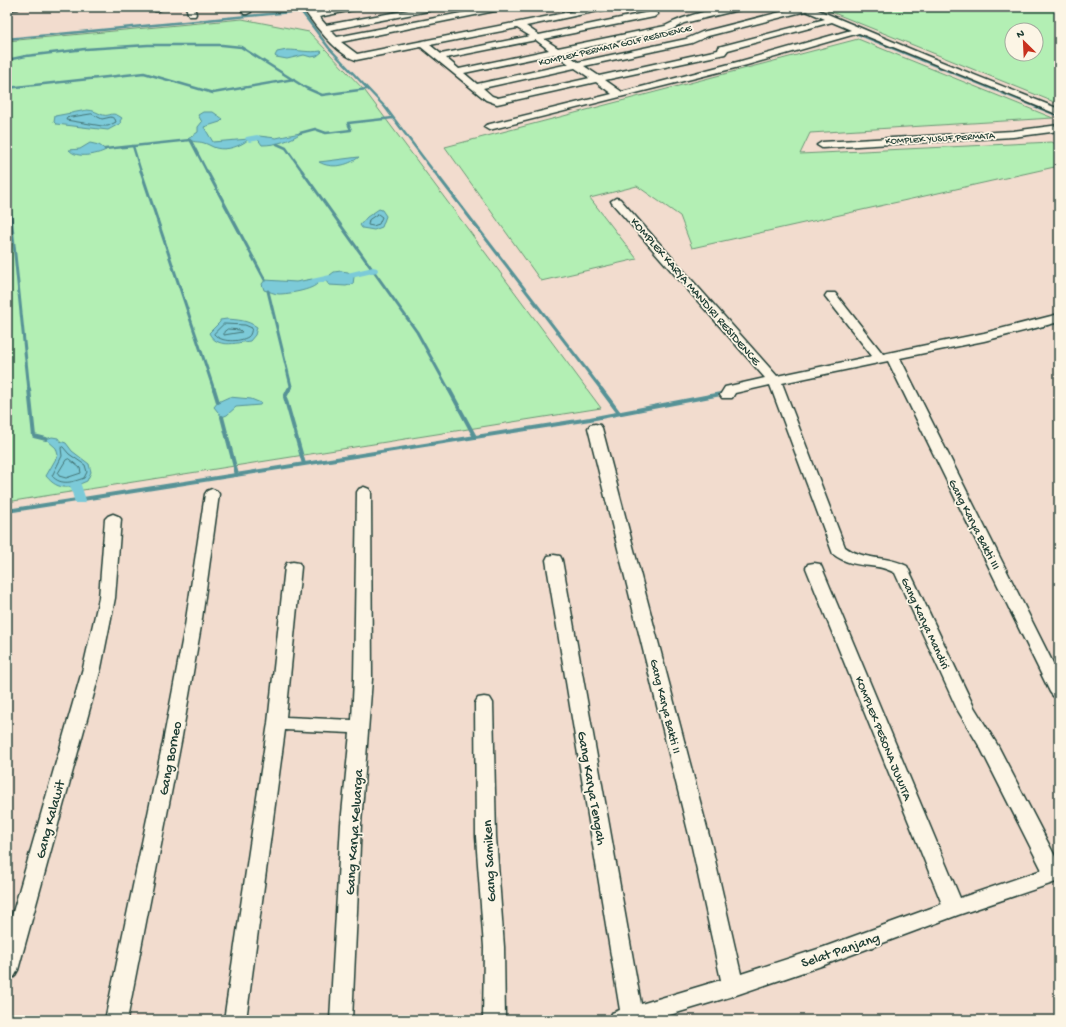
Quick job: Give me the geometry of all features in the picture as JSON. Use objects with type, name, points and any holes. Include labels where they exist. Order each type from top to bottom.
[{"type":"street","points":[[7,8],[15,7]]},
{"type":"street","points":[[306,7],[351,56],[356,57],[608,7]]},
{"type":"street","points":[[314,16],[358,7]]},
{"type":"street","points":[[324,28],[439,7]]},
{"type":"street","points":[[336,40],[505,7]]},
{"type":"street","points":[[642,7],[744,63]]},
{"type":"street","points":[[457,72],[668,28],[681,21],[740,7]]},
{"type":"street","points":[[805,7],[924,58],[1059,112]]},
{"type":"street","name":"KOMPLEK PERMATA GOLF RESIDENCE","points":[[475,87],[677,44],[805,7]]},
{"type":"street","points":[[440,57],[654,14]]},
{"type":"street","points":[[423,44],[475,87],[492,100],[497,101],[722,51],[722,49],[725,48],[834,19]]},
{"type":"street","points":[[519,25],[620,95]]},
{"type":"street","points":[[489,127],[744,63],[861,30]]},
{"type":"street","name":"KOMPLEK YUSUF PERMATA","points":[[822,145],[1014,134],[1059,128]]},
{"type":"street","name":"KOMPLEK KARYA MANDIRI RESIDENCE","points":[[616,201],[775,380]]},
{"type":"street","name":"Gang Karya Bakti III","points":[[831,296],[890,358],[1059,692]]},
{"type":"street","points":[[727,395],[730,390],[733,389],[890,358],[984,337],[1059,318]]},
{"type":"street","name":"Gang Karya Mandiri","points":[[775,380],[838,550],[850,558],[858,561],[887,563],[901,570],[966,709],[989,746],[1057,874]]},
{"type":"street","name":"Gang Karya Bakti II","points":[[595,428],[702,847],[733,986]]},
{"type":"street","name":"Gang Karya Keluarga","points":[[341,1020],[351,824],[360,727],[363,667],[364,492]]},
{"type":"street","name":"Gang Borneo","points":[[116,1020],[194,626],[212,494]]},
{"type":"street","name":"Gang Kalawit","points":[[7,970],[92,668],[107,598],[113,519]]},
{"type":"street","name":"Gang Karya Tengah","points":[[554,560],[626,1018]]},
{"type":"street","points":[[235,1020],[277,723],[293,567]]},
{"type":"street","name":"KOMPLEK PESONA JUWITA","points":[[814,568],[954,908]]},
{"type":"street","name":"Gang Samiken","points":[[484,703],[486,837],[494,947],[494,1020]]},
{"type":"street","points":[[277,723],[360,727]]},
{"type":"street","name":"Selat Panjang","points":[[626,1018],[733,986],[856,944],[954,908],[1057,874]]},
{"type":"green space","points":[[819,7],[1059,7],[1059,104]]},
{"type":"green space","points":[[242,19],[309,32],[365,91],[601,408],[7,502],[7,41]]},
{"type":"green space","points":[[858,39],[1053,118],[810,133],[800,154],[1052,142],[1059,146],[1059,166],[692,248],[680,216],[637,186],[590,198],[637,259],[541,281],[445,147]]},
{"type":"water","points":[[287,50],[322,52],[317,56],[311,57],[304,55],[287,59],[275,56],[277,52]]},
{"type":"water","points":[[87,110],[103,115],[116,114],[122,118],[120,121],[121,123],[108,130],[56,124],[54,122],[55,116]]},
{"type":"water","points":[[203,112],[213,112],[223,119],[220,122],[204,127],[213,142],[249,139],[238,146],[220,149],[188,139],[198,132],[198,127],[202,122],[198,115]]},
{"type":"water","points":[[301,133],[287,140],[272,144],[262,145],[257,138],[259,136],[276,138]]},
{"type":"water","points":[[90,143],[99,145],[106,150],[92,155],[82,155],[72,153],[69,150],[80,149]]},
{"type":"water","points":[[359,157],[350,163],[339,166],[319,162]]},
{"type":"water","points":[[379,209],[382,210],[386,216],[382,227],[374,230],[362,228],[360,225],[367,217]]},
{"type":"water","points":[[334,272],[348,272],[354,277],[353,284],[346,286],[329,285],[326,281],[330,278],[330,275]]},
{"type":"water","points":[[312,279],[318,283],[311,288],[283,294],[275,294],[264,290],[262,284],[265,280],[296,282]]},
{"type":"water","points":[[227,319],[250,323],[257,327],[255,335],[250,341],[233,344],[222,343],[212,338],[209,333],[220,322],[220,320]]},
{"type":"water","points":[[229,397],[251,399],[261,403],[260,405],[236,407],[227,415],[222,417],[214,407],[218,402]]},
{"type":"water","points":[[52,437],[58,438],[60,441],[66,443],[72,451],[89,464],[91,472],[87,481],[70,487],[65,487],[56,485],[46,476],[58,455],[56,448],[46,439]]},
{"type":"waterway","points":[[301,11],[311,9],[309,7]]},
{"type":"waterway","points":[[7,39],[301,11]]},
{"type":"waterway","points":[[301,11],[329,48],[385,107],[434,172]]},
{"type":"waterway","points":[[858,34],[1059,116]]},
{"type":"waterway","points":[[7,60],[26,56],[85,49],[148,45],[222,45],[241,47],[292,79]]},
{"type":"waterway","points":[[7,88],[144,73],[213,93],[292,79]]},
{"type":"waterway","points":[[292,79],[306,88],[322,95],[367,89]]},
{"type":"waterway","points":[[300,133],[315,129],[326,133],[351,130],[348,123],[393,118]]},
{"type":"waterway","points":[[249,139],[257,138]]},
{"type":"waterway","points":[[133,146],[190,140]]},
{"type":"waterway","points":[[191,141],[207,172]]},
{"type":"waterway","points":[[277,144],[286,148],[303,172]]},
{"type":"waterway","points":[[105,149],[133,146]]},
{"type":"waterway","points":[[133,146],[141,172]]},
{"type":"waterway","points":[[141,171],[214,390]]},
{"type":"waterway","points":[[207,171],[265,280]]},
{"type":"waterway","points":[[302,171],[417,332],[449,390]]},
{"type":"waterway","points":[[434,171],[602,390]]},
{"type":"waterway","points":[[7,176],[8,172]]},
{"type":"waterway","points":[[7,177],[29,390]]},
{"type":"waterway","points":[[351,275],[373,270]]},
{"type":"waterway","points":[[316,281],[330,278]]},
{"type":"waterway","points":[[268,291],[291,386],[289,390]]},
{"type":"waterway","points":[[1032,329],[1059,322]]},
{"type":"waterway","points":[[29,389],[34,436],[46,439]]},
{"type":"waterway","points":[[214,389],[218,402]]},
{"type":"waterway","points":[[289,389],[285,397],[304,464]]},
{"type":"waterway","points":[[449,389],[475,437]]},
{"type":"waterway","points":[[601,389],[619,413]]},
{"type":"waterway","points":[[237,475],[590,419],[726,393]]},
{"type":"waterway","points":[[222,417],[237,475]]},
{"type":"waterway","points":[[7,511],[237,475]]},
{"type":"waterway","points":[[76,485],[80,500]]}]
